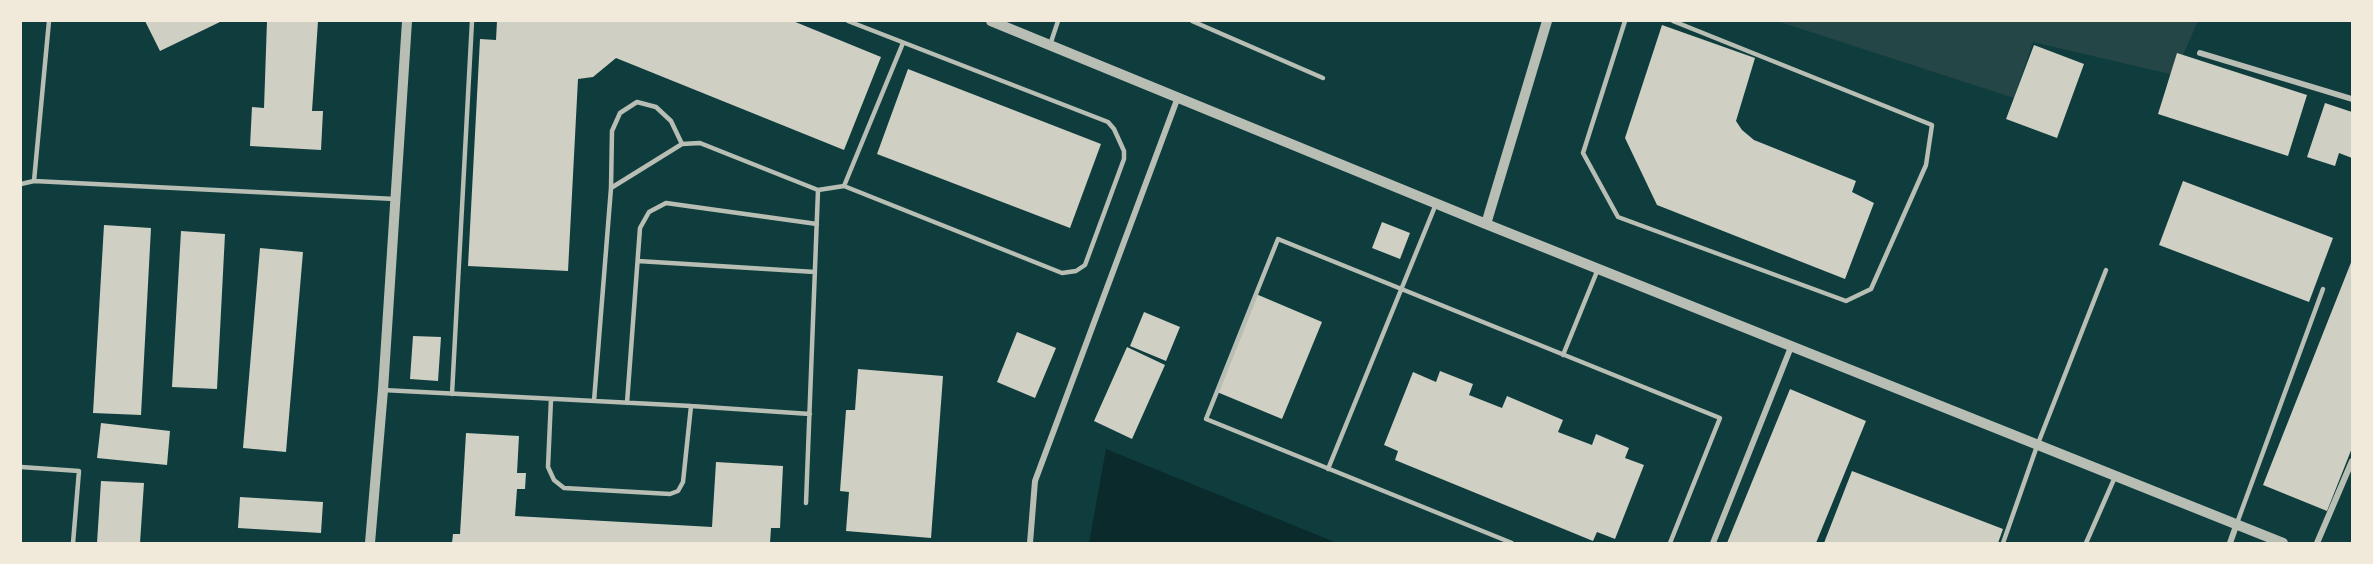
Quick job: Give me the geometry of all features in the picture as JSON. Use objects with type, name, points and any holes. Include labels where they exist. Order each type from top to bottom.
[{"type":"street","points":[[370,543],[383,390],[407,21]]},
{"type":"street","points":[[991,21],[1436,204],[2283,543]]},
{"type":"street","points":[[1486,224],[1547,21]]},
{"type":"street","points":[[2200,52],[2352,99]]},
{"type":"street","points":[[1030,543],[1035,480],[1178,96]]},
{"type":"street","points":[[1713,543],[1791,347]]},
{"type":"street","points":[[2318,543],[2352,461]]},
{"type":"street","points":[[2230,543],[2236,526]]},
{"type":"lane","points":[[34,181],[49,21]]},
{"type":"lane","points":[[452,394],[472,21]]},
{"type":"lane","points":[[610,188],[682,144],[700,143],[818,190],[844,186],[1062,273],[1076,271],[1085,265],[1124,159],[1124,152],[1114,129],[1108,122],[848,21]]},
{"type":"lane","points":[[1050,45],[1058,21]]},
{"type":"lane","points":[[1192,21],[1323,78]]},
{"type":"lane","points":[[1625,21],[1583,153],[1618,218],[1846,301],[1871,289],[1926,165],[1932,126],[1673,21]]},
{"type":"lane","points":[[844,186],[903,43]]},
{"type":"lane","points":[[594,401],[612,131],[620,113],[637,102],[656,107],[671,121],[682,144]]},
{"type":"lane","points":[[21,184],[34,181],[395,199]]},
{"type":"lane","points":[[806,503],[818,190]]},
{"type":"lane","points":[[627,403],[640,228],[649,212],[666,203],[817,224]]},
{"type":"lane","points":[[1328,468],[1436,204]]},
{"type":"lane","points":[[1512,543],[1206,419],[1278,238],[1720,418],[1670,543]]},
{"type":"lane","points":[[638,261],[815,272]]},
{"type":"lane","points":[[1563,354],[1598,269]]},
{"type":"lane","points":[[2003,543],[2037,446],[2106,270]]},
{"type":"lane","points":[[2236,526],[2323,289]]},
{"type":"lane","points":[[383,390],[810,414]]},
{"type":"lane","points":[[550,399],[548,467],[554,480],[564,488],[670,494],[678,491],[683,482],[692,406]]},
{"type":"lane","points":[[21,467],[79,471],[73,543]]},
{"type":"lane","points":[[2086,543],[2115,477]]},
{"type":"shaded area","points":[[1777,21],[2198,21],[2174,75],[2033,42],[2014,98]]},
{"type":"shaded area","points":[[1106,449],[1337,543],[1089,543]]},
{"type":"building","points":[[145,21],[222,21],[160,51]]},
{"type":"building","points":[[267,21],[318,21],[312,111],[323,111],[321,150],[250,146],[252,107],[264,108]]},
{"type":"building","points":[[497,21],[793,21],[881,57],[844,150],[616,58],[593,77],[578,79],[568,271],[468,266],[480,39],[496,40]]},
{"type":"building","points":[[1662,25],[1755,58],[1736,121],[1742,130],[1754,140],[1856,181],[1852,192],[1874,203],[1845,279],[1657,205],[1625,138]]},
{"type":"building","points":[[2034,45],[2084,64],[2057,138],[2006,119]]},
{"type":"building","points":[[2177,53],[2307,95],[2288,156],[2158,114]]},
{"type":"building","points":[[908,69],[1101,144],[1070,228],[877,154]]},
{"type":"building","points":[[2325,103],[2352,112],[2352,158],[2339,153],[2335,166],[2307,157]]},
{"type":"building","points":[[2183,181],[2333,238],[2309,302],[2159,245]]},
{"type":"building","points":[[1382,222],[1410,233],[1400,259],[1372,248]]},
{"type":"building","points":[[104,225],[151,228],[141,415],[93,413]]},
{"type":"building","points":[[181,231],[225,234],[217,389],[172,387]]},
{"type":"building","points":[[260,248],[303,252],[286,452],[243,448]]},
{"type":"building","points":[[2352,260],[2352,448],[2327,511],[2263,485]]},
{"type":"building","points":[[1256,294],[1322,322],[1282,419],[1217,392]]},
{"type":"building","points":[[1144,312],[1180,327],[1166,361],[1130,346]]},
{"type":"building","points":[[1017,332],[1056,348],[1035,398],[997,382]]},
{"type":"building","points":[[413,336],[441,337],[438,381],[410,379]]},
{"type":"building","points":[[1127,347],[1165,365],[1132,439],[1094,421]]},
{"type":"building","points":[[858,369],[943,376],[931,538],[846,531],[849,492],[840,491],[846,410],[855,410]]},
{"type":"building","points":[[1440,371],[1473,384],[1469,395],[1502,408],[1507,396],[1563,420],[1558,432],[1592,445],[1596,434],[1629,448],[1625,458],[1644,465],[1615,539],[1597,532],[1593,541],[1395,460],[1398,451],[1384,445],[1413,372],[1436,382]]},
{"type":"building","points":[[1790,389],[1866,421],[1816,543],[1727,543]]},
{"type":"building","points":[[101,423],[170,431],[167,465],[97,458]]},
{"type":"building","points":[[466,433],[519,436],[517,473],[526,473],[525,489],[517,489],[515,516],[712,527],[716,462],[783,466],[780,528],[771,528],[770,543],[452,543],[453,534],[460,534]]},
{"type":"building","points":[[1852,471],[2003,529],[1998,543],[1824,543]]},
{"type":"building","points":[[101,481],[144,483],[140,543],[97,543]]},
{"type":"building","points":[[240,497],[323,502],[321,533],[238,528]]}]
